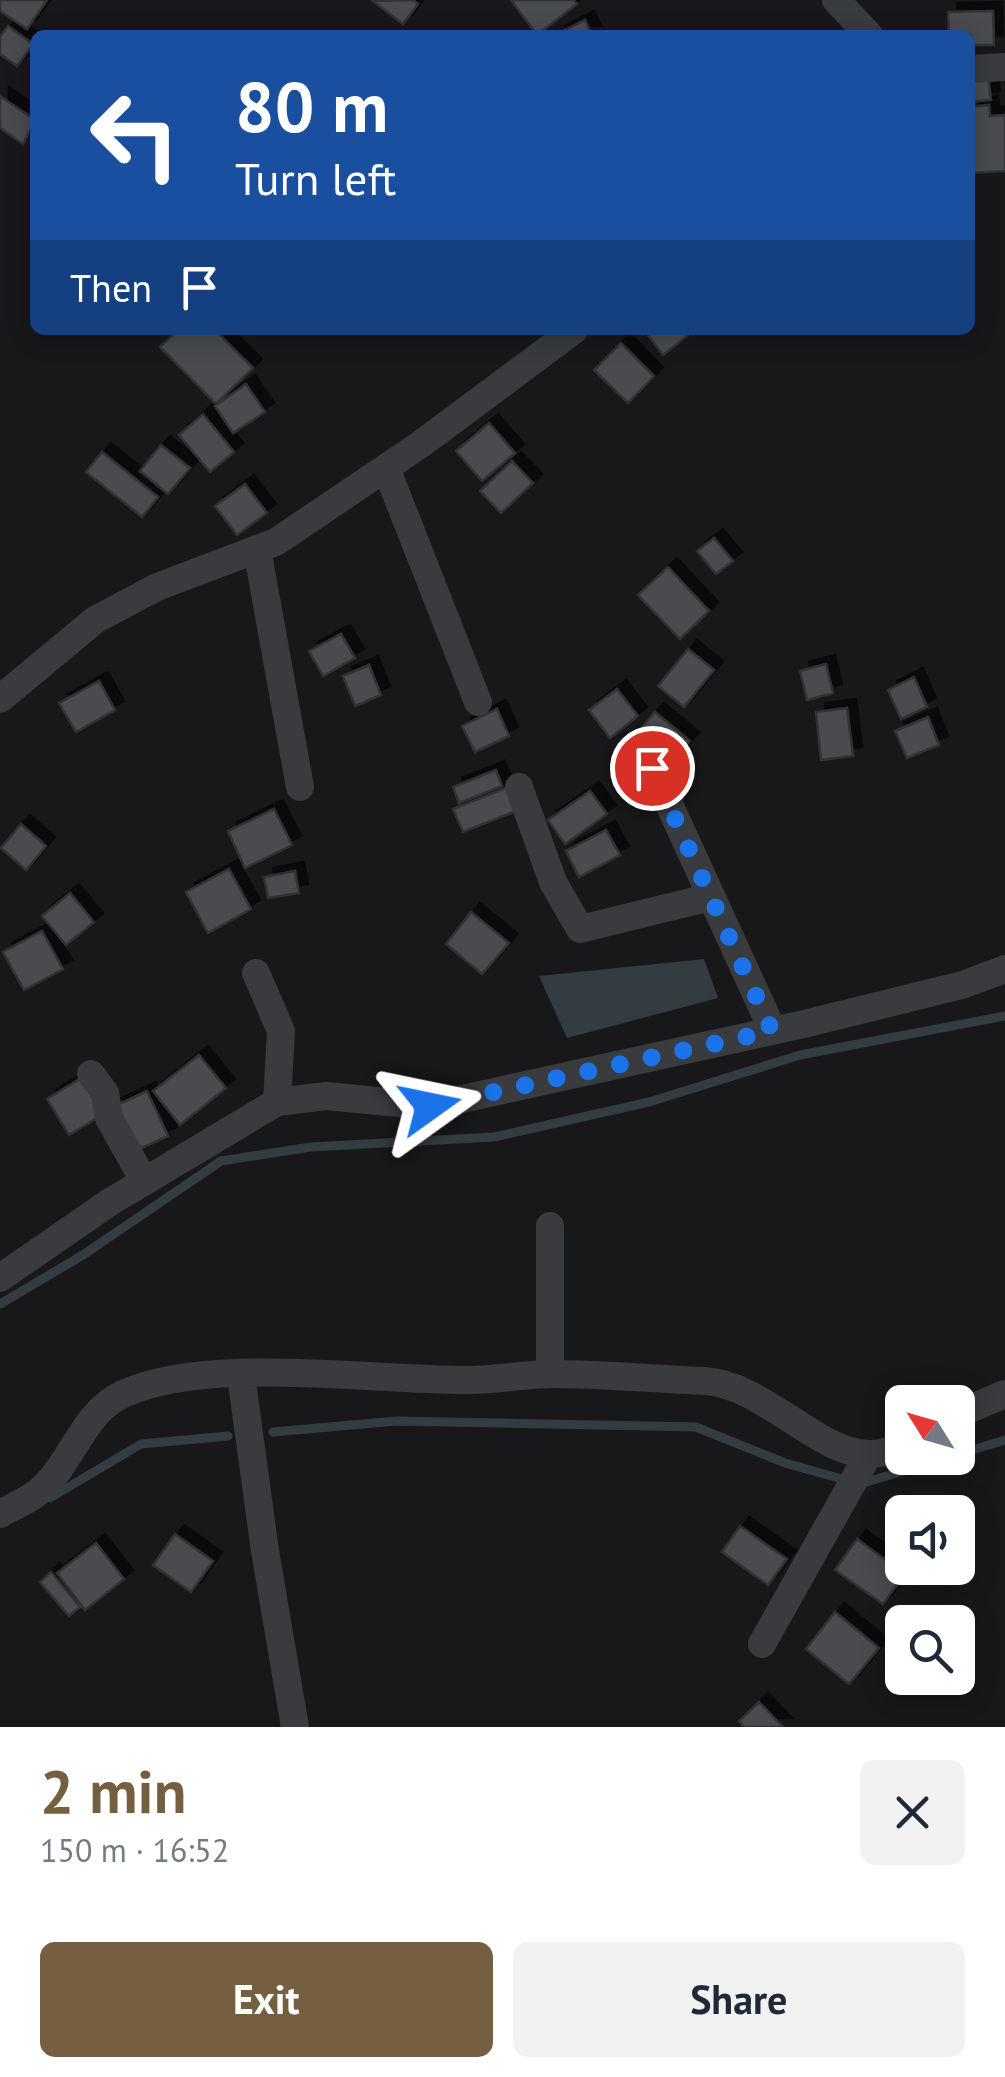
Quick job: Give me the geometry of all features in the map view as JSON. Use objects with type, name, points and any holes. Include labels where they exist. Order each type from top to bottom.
[{"type":"street","points":[[836,0],[864,30]]},
{"type":"street","points":[[975,69],[1005,67]]},
{"type":"street","points":[[0,699],[95,620],[157,588],[276,542],[386,468],[567,335]]},
{"type":"street","points":[[386,468],[478,702]]},
{"type":"street","points":[[257,550],[300,787]]},
{"type":"street","points":[[652,768],[772,1031]]},
{"type":"street","points":[[518,786],[554,882],[580,929],[711,898]]},
{"type":"street","points":[[0,1278],[144,1181],[277,1102],[326,1096],[430,1106],[772,1031],[962,985],[1005,970]]},
{"type":"street","points":[[256,972],[281,1031],[277,1102]]},
{"type":"street","points":[[91,1074],[105,1094],[109,1118],[144,1181]]},
{"type":"street","points":[[550,1226],[550,1374]]},
{"type":"street","points":[[0,1514],[45,1487],[88,1424],[120,1395],[177,1380],[242,1375],[472,1380],[550,1374],[714,1382],[761,1397],[847,1454],[867,1457],[885,1450]]},
{"type":"street","points":[[242,1375],[264,1551],[295,1727]]},
{"type":"street","points":[[975,1407],[1005,1394]]},
{"type":"street","points":[[762,1644],[867,1457]]},
{"type":"shaded area","points":[[704,959],[718,998],[567,1038],[539,976]]},
{"type":"building","points":[[0,0],[47,0],[27,29],[0,11]]},
{"type":"building","points":[[413,0],[418,4],[403,24],[373,1]]},
{"type":"building","points":[[511,0],[574,0],[577,4],[543,30],[533,30]]},
{"type":"building","points":[[993,11],[994,45],[975,45],[975,30],[949,30],[948,12]]},
{"type":"building","points":[[585,20],[590,30],[565,30]]},
{"type":"building","points":[[8,26],[30,42],[17,66],[0,54],[0,37]]},
{"type":"building","points":[[988,75],[991,100],[975,102],[975,76]]},
{"type":"building","points":[[0,96],[30,117],[30,130],[23,144],[0,128]]},
{"type":"building","points":[[989,105],[990,116],[1005,115],[1005,171],[975,173],[975,106]]},
{"type":"building","points":[[173,335],[220,335],[253,368],[216,404],[160,347]]},
{"type":"building","points":[[648,335],[688,335],[663,355]]},
{"type":"building","points":[[621,343],[654,376],[628,403],[594,370]]},
{"type":"building","points":[[246,384],[265,412],[233,433],[215,406]]},
{"type":"building","points":[[203,414],[234,452],[210,472],[179,435]]},
{"type":"building","points":[[489,423],[515,453],[482,481],[456,451]]},
{"type":"building","points":[[161,445],[190,468],[168,494],[140,471]]},
{"type":"building","points":[[102,452],[158,497],[142,517],[86,472]]},
{"type":"building","points":[[512,461],[533,483],[501,513],[480,491]]},
{"type":"building","points":[[245,484],[267,513],[237,535],[215,506]]},
{"type":"building","points":[[714,538],[733,561],[716,574],[697,551]]},
{"type":"building","points":[[668,567],[709,611],[680,639],[638,595]]},
{"type":"building","points":[[341,634],[355,658],[323,676],[309,651]]},
{"type":"building","points":[[688,649],[714,670],[684,707],[658,686]]},
{"type":"building","points":[[826,664],[833,693],[807,700],[800,671]]},
{"type":"building","points":[[369,665],[381,695],[355,706],[343,676]]},
{"type":"building","points":[[914,677],[927,707],[901,719],[888,690]]},
{"type":"building","points":[[99,681],[115,710],[76,732],[59,703]]},
{"type":"building","points":[[617,689],[638,716],[610,738],[589,710]]},
{"type":"building","points":[[847,708],[853,756],[821,760],[816,712]]},
{"type":"building","points":[[497,709],[509,736],[475,752],[462,726]]},
{"type":"building","points":[[655,712],[690,741],[663,773],[628,743]]},
{"type":"building","points":[[928,717],[939,745],[907,758],[895,731]]},
{"type":"building","points":[[496,770],[502,786],[459,803],[453,787]]},
{"type":"building","points":[[511,786],[521,809],[463,832],[453,809]]},
{"type":"building","points":[[590,791],[607,814],[565,844],[548,820]]},
{"type":"building","points":[[274,809],[292,845],[245,868],[228,831]]},
{"type":"building","points":[[21,824],[46,846],[26,870],[1,848]]},
{"type":"building","points":[[606,830],[620,855],[579,877],[566,851]]},
{"type":"building","points":[[229,869],[251,909],[208,933],[186,892]]},
{"type":"building","points":[[295,871],[299,893],[268,898],[264,877]]},
{"type":"building","points":[[70,893],[94,922],[66,945],[42,916]]},
{"type":"building","points":[[471,912],[509,943],[482,974],[446,944]]},
{"type":"building","points":[[42,931],[63,969],[24,990],[3,952]]},
{"type":"building","points":[[199,1055],[226,1088],[180,1125],[153,1091]]},
{"type":"building","points":[[83,1077],[105,1113],[69,1135],[47,1099]]},
{"type":"building","points":[[147,1091],[168,1136],[133,1152],[113,1107]]},
{"type":"building","points":[[740,1526],[787,1559],[768,1585],[722,1552]]},
{"type":"building","points":[[175,1534],[213,1561],[191,1592],[153,1565]]},
{"type":"building","points":[[857,1539],[885,1559],[885,1585],[897,1585],[883,1604],[835,1570]]},
{"type":"building","points":[[96,1543],[124,1579],[85,1610],[57,1573]]},
{"type":"building","points":[[51,1572],[80,1607],[69,1616],[40,1582]]},
{"type":"building","points":[[835,1612],[879,1648],[849,1684],[806,1649]]},
{"type":"building","points":[[759,1702],[783,1727],[744,1727],[739,1721]]},
{"type":"waterway","points":[[0,1304],[83,1255],[221,1161],[311,1147],[494,1137],[649,1102],[800,1055],[1005,1016]]},
{"type":"waterway","points":[[273,1432],[397,1421],[696,1427],[785,1463],[860,1484],[890,1475]]},
{"type":"waterway","points":[[50,1498],[141,1444],[228,1436]]},
{"type":"waterway","points":[[975,1449],[1005,1440]]},
{"type":"route","points":[[430,1106],[772,1031],[652,768]]}]
